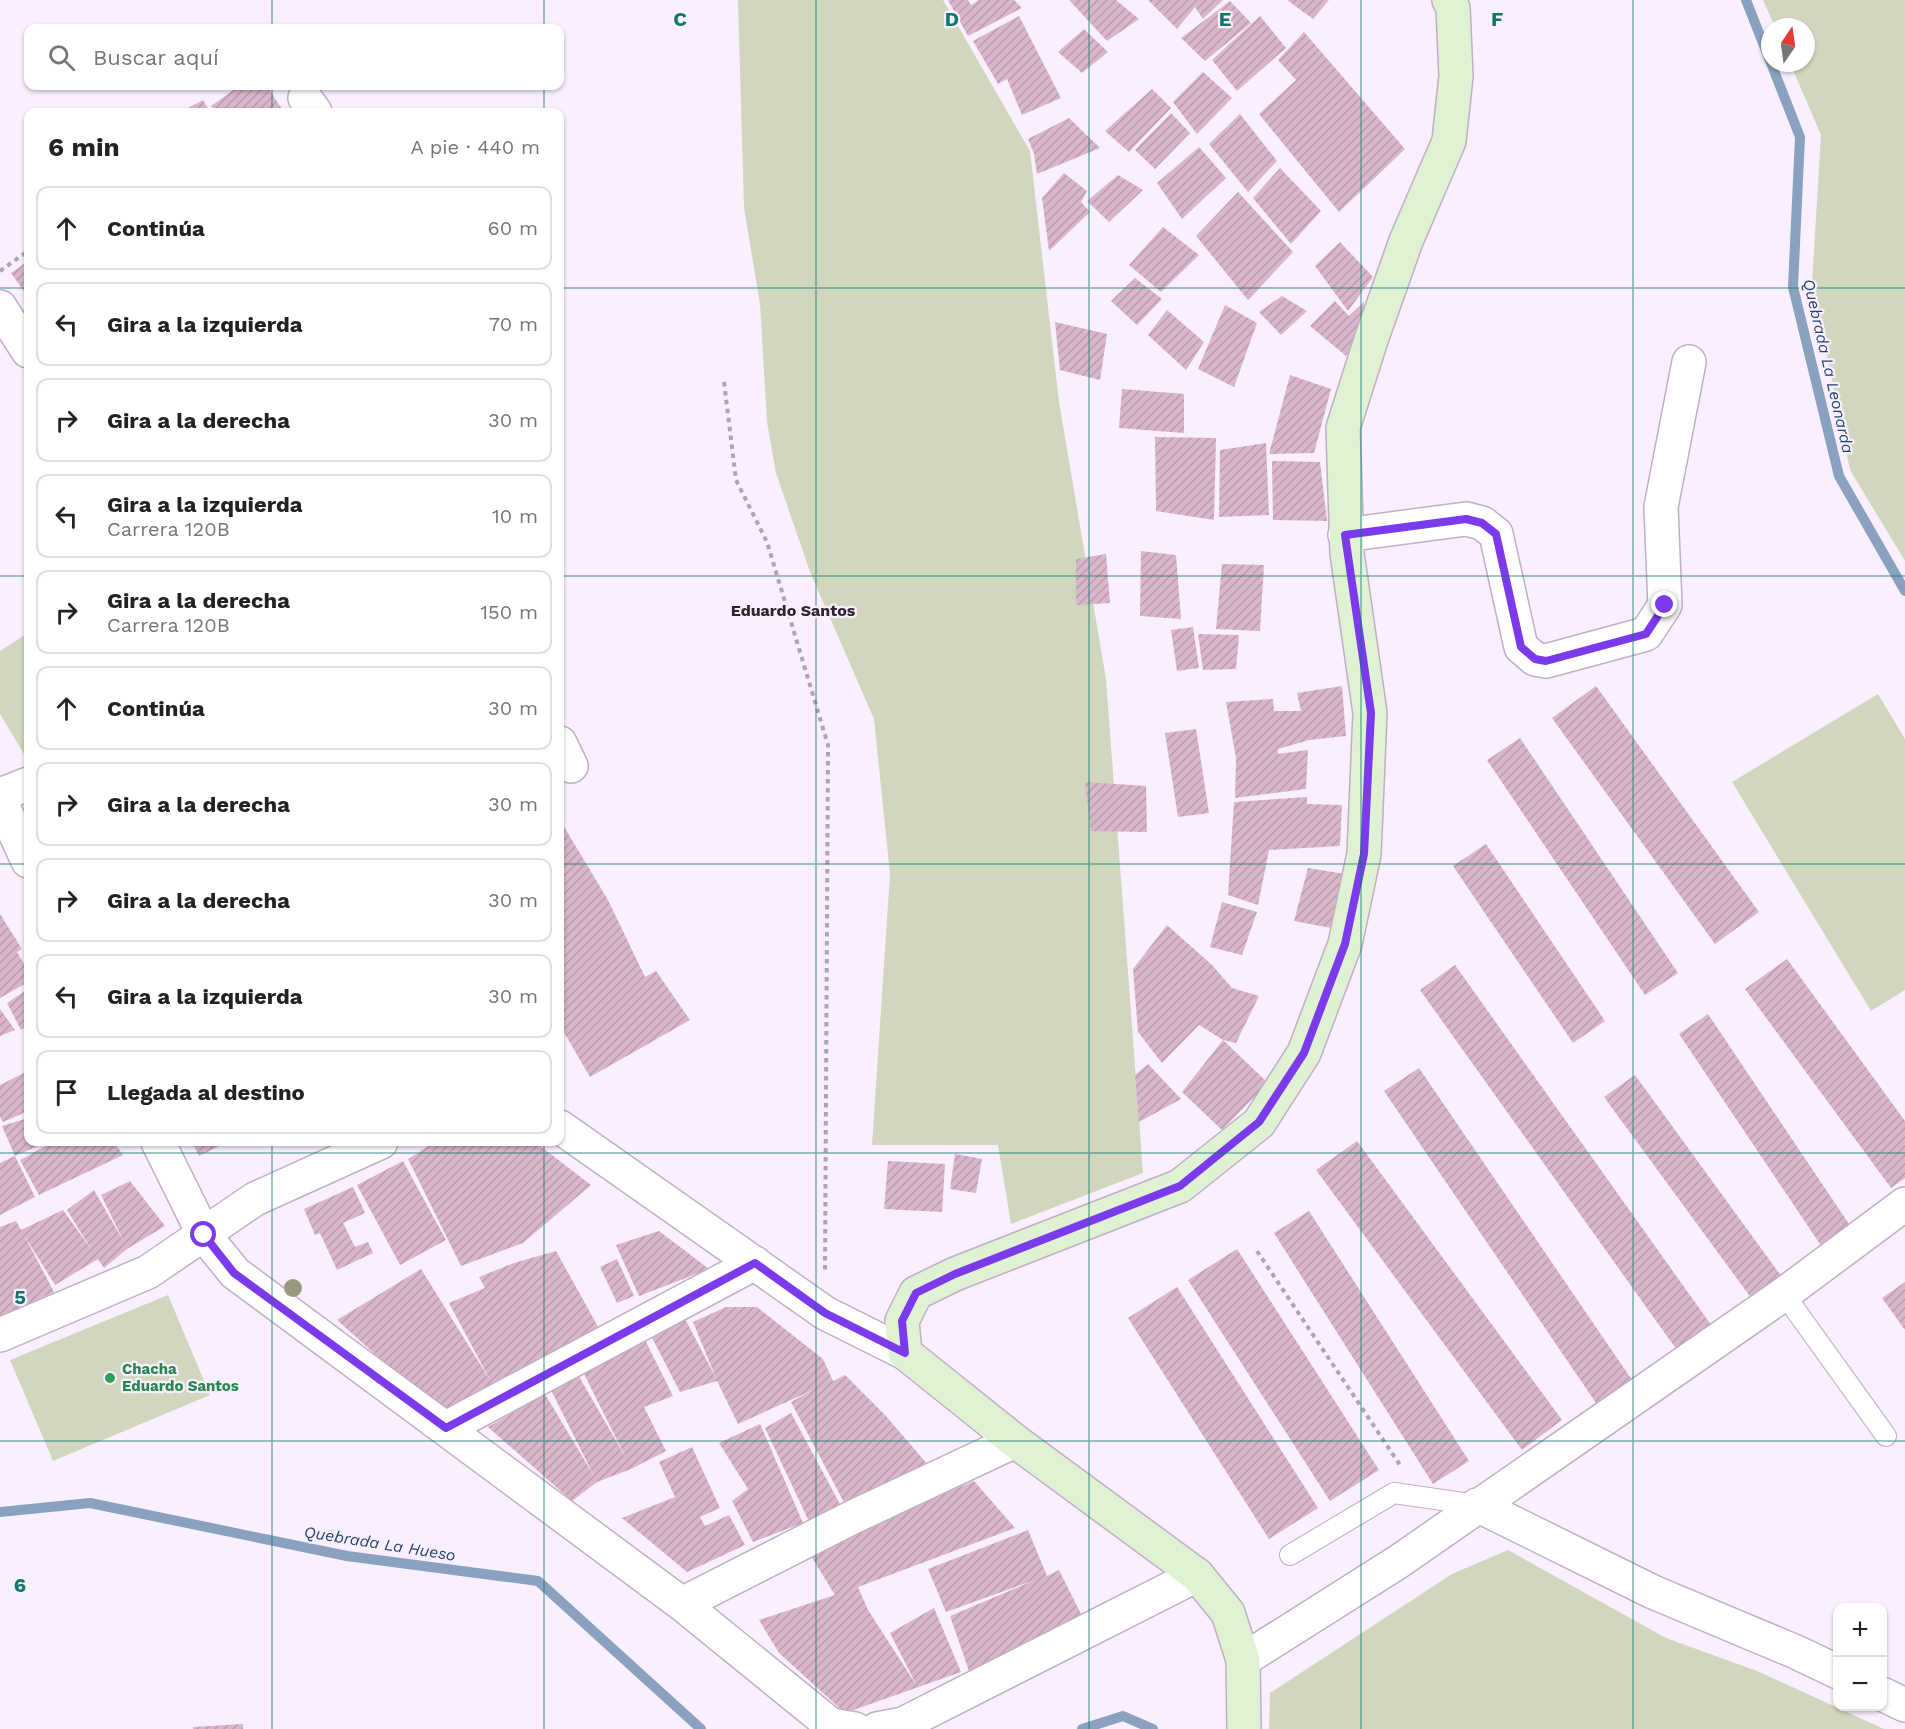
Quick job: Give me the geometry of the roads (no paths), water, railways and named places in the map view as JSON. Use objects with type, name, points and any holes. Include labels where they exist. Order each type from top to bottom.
[{"type":"street","points":[[905,1353],[902,1321],[916,1293],[955,1274],[1180,1186],[1259,1122],[1304,1053],[1345,944],[1364,854],[1371,713],[1345,535],[1343,428],[1406,241],[1449,141],[1456,76],[1453,8],[1449,0]]},
{"type":"street","points":[[0,307],[24,345]]},
{"type":"street","points":[[1345,535],[1466,519],[1482,523],[1496,534],[1521,647],[1535,659],[1546,661],[1646,634],[1665,605],[1661,507],[1689,362]]},
{"type":"street","points":[[0,795],[24,786]]},
{"type":"street","points":[[0,800],[24,852]]},
{"type":"street","points":[[564,1130],[825,1313],[905,1353],[1015,1441],[1197,1575],[1228,1613],[1243,1660],[1244,1729]]},
{"type":"street","points":[[160,1146],[204,1235],[234,1273],[682,1604],[831,1725],[855,1729]]},
{"type":"street","points":[[0,1335],[148,1272],[255,1199],[372,1146]]},
{"type":"street","points":[[1243,1660],[1398,1562],[1784,1294],[1905,1204]]},
{"type":"street","points":[[446,1428],[755,1263]]},
{"type":"street","points":[[682,1604],[853,1517],[1015,1441]]},
{"type":"street","points":[[1478,1505],[1653,1592],[1833,1670]]},
{"type":"street","points":[[877,1729],[903,1724],[1197,1575]]},
{"type":"street","points":[[1887,1696],[1905,1705]]},
{"type":"lane","points":[[1784,1294],[1886,1436]]},
{"type":"lane","points":[[1290,1555],[1394,1493],[1478,1505]]},
{"type":"waterway","name":"Quebrada La Leonarda","points":[[1746,0],[1761,38]]},
{"type":"waterway","name":"Quebrada La Leonarda","points":[[1775,72],[1800,137],[1793,287],[1839,476],[1905,591]]},
{"type":"waterway","name":"Quebrada La Hueso","points":[[0,1512],[90,1503],[347,1556],[538,1581],[701,1729]]},
{"type":"waterway","name":"Quebrada La Hueso","points":[[1082,1729],[1123,1716],[1153,1729]]},
{"type":"place","name":"Chacha Eduardo Santos","points":[[110,1378]]},
{"type":"district","name":"Eduardo Santos","points":[[793,610]]}]
